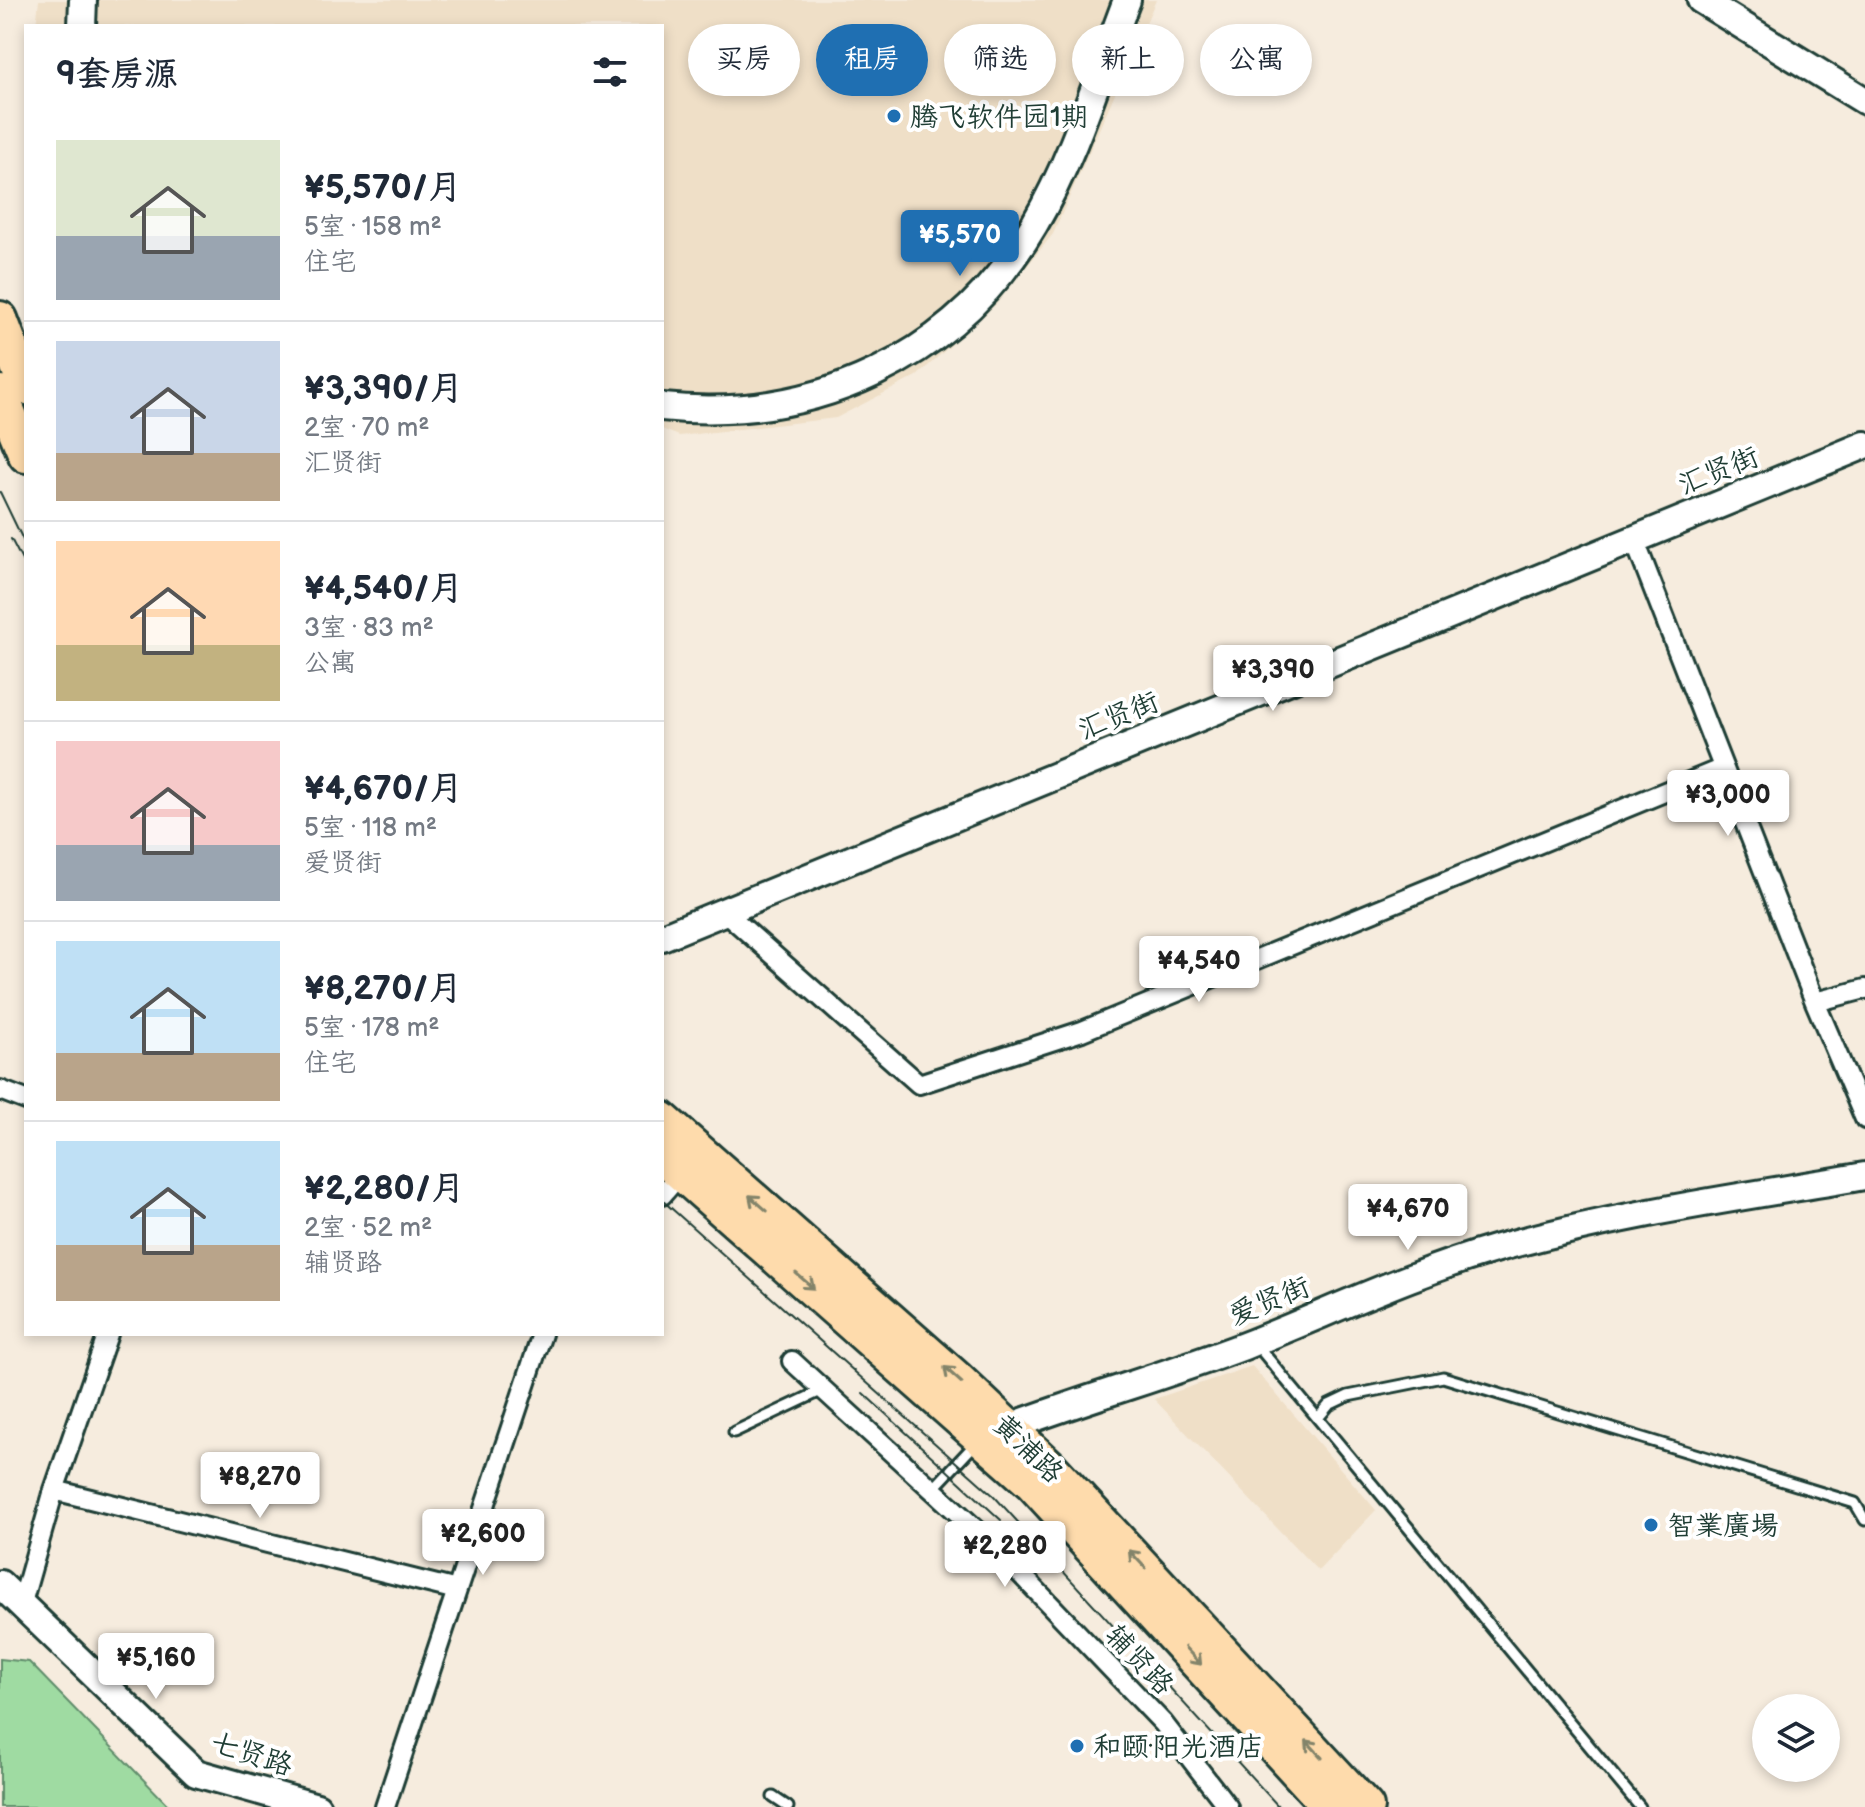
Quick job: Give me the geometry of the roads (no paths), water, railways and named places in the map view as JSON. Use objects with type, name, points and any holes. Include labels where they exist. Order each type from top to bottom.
[{"type":"highway","points":[[0,319],[24,382]]},
{"type":"highway","points":[[0,393],[24,450]]},
{"type":"highway","name":"黄浦路","points":[[664,1121],[994,1432],[1032,1483],[1330,1807]]},
{"type":"highway","name":"黄浦路","points":[[668,1175],[994,1432],[1061,1478],[1366,1807]]},
{"type":"street","points":[[66,0],[66,24]]},
{"type":"street","points":[[82,24],[83,0]]},
{"type":"street","points":[[664,407],[700,410],[770,407],[837,390],[906,356],[942,330],[1007,264],[1033,226],[1070,149],[1127,0]]},
{"type":"street","points":[[1701,0],[1865,101]]},
{"type":"street","name":"汇贤街","points":[[665,931],[724,911],[1865,445]]},
{"type":"street","points":[[1634,539],[1815,1002],[1865,1119]]},
{"type":"street","points":[[724,911],[919,1084],[1082,1031],[1723,768]]},
{"type":"street","points":[[1815,1002],[1865,989]]},
{"type":"street","points":[[0,1090],[24,1099]]},
{"type":"street","name":"爱贤街","points":[[994,1432],[1254,1342],[1412,1277],[1495,1249],[1595,1222],[1865,1176]]},
{"type":"street","points":[[21,1606],[54,1490],[107,1336]]},
{"type":"street","points":[[385,1807],[541,1336]]},
{"type":"street","name":"辅贤路","points":[[792,1361],[994,1546],[1163,1723],[1228,1807]]},
{"type":"street","points":[[54,1490],[457,1590]]},
{"type":"street","name":"七贤路","points":[[0,1584],[196,1773],[317,1807]]},
{"type":"lane","points":[[1254,1342],[1640,1807]]},
{"type":"lane","points":[[1318,1418],[1329,1405],[1348,1396],[1443,1377],[1855,1503],[1865,1520]]},
{"type":"lane","points":[[734,1432],[823,1390]]},
{"type":"lane","points":[[932,1490],[994,1432]]},
{"type":"lane","points":[[773,1797],[788,1807]]},
{"type":"tram line","points":[[0,492],[24,542]]},
{"type":"tram line","points":[[11,539],[24,564]]},
{"type":"tram line","points":[[664,1202],[994,1496],[1279,1807]]},
{"type":"tram line","points":[[863,1393],[1001,1520]]},
{"type":"place","name":"腾飞软件园1期","points":[[894,116]]},
{"type":"place","name":"智業廣場","points":[[1651,1525]]},
{"type":"place","name":"和颐·阳光酒店","points":[[1077,1746]]}]
